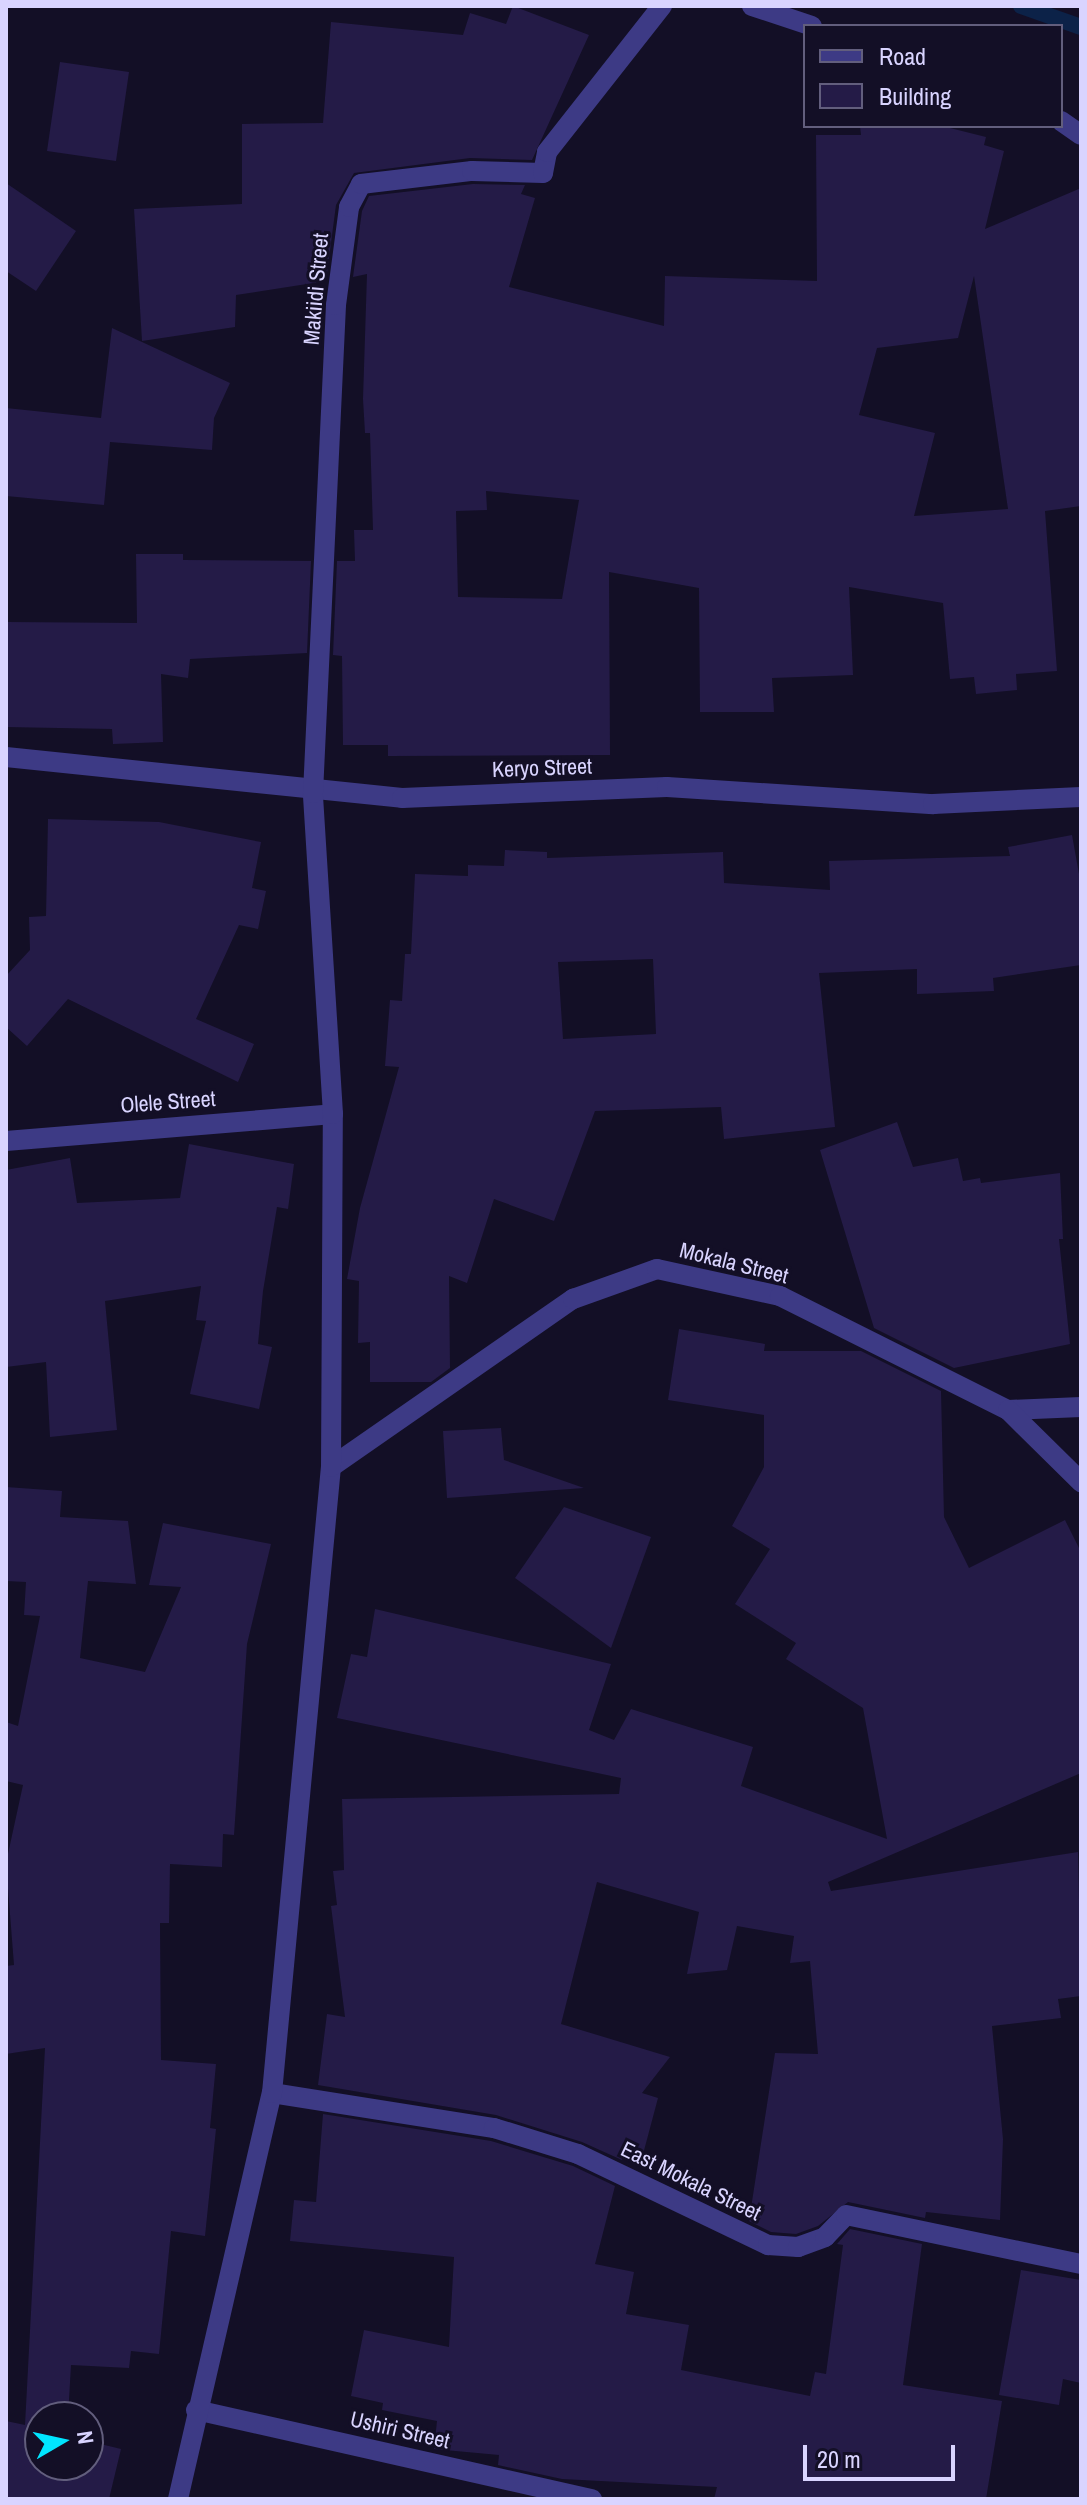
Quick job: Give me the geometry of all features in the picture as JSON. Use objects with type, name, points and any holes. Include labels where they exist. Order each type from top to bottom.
[{"type":"street","name":"Makiidi Street","points":[[313,793],[336,305],[349,207],[361,184],[472,171],[543,173],[547,152],[662,6]]},
{"type":"street","points":[[752,6],[806,24]]},
{"type":"street","points":[[1063,122],[1081,135]]},
{"type":"street","name":"Keryo Street","points":[[6,757],[313,793],[402,798],[667,787],[933,804],[1081,797]]},
{"type":"street","points":[[178,2499],[196,2410],[272,2093],[331,1467],[333,1114],[313,793]]},
{"type":"street","name":"Olele Street","points":[[6,1141],[333,1114]]},
{"type":"street","name":"Mokala Street","points":[[331,1467],[573,1299],[657,1269],[780,1296],[1008,1410],[1081,1482]]},
{"type":"street","points":[[1008,1410],[1081,1407]]},
{"type":"street","name":"East Mokala Street","points":[[272,2093],[494,2128],[578,2154],[768,2245],[798,2247],[825,2237],[846,2215],[1081,2264]]},
{"type":"street","name":"Ushiri Street","points":[[196,2410],[592,2499]]},
{"type":"building","points":[[513,6],[589,35],[532,160],[470,158],[354,173],[336,205],[326,281],[236,295],[235,327],[142,341],[134,209],[242,204],[242,124],[323,123],[331,22],[463,35],[470,13],[506,24]]},
{"type":"building","points":[[60,62],[129,72],[116,161],[47,151]]},
{"type":"building","points":[[860,128],[950,128],[986,137],[984,145],[1004,151],[985,229],[1081,188],[1081,506],[1045,511],[1057,671],[1016,674],[1017,690],[976,694],[974,677],[950,679],[943,603],[849,587],[853,675],[772,678],[774,712],[700,712],[699,588],[609,572],[610,755],[388,756],[388,745],[343,745],[342,656],[333,655],[337,561],[355,561],[354,530],[373,530],[370,433],[365,433],[363,399],[367,274],[353,277],[362,211],[369,196],[473,184],[525,185],[521,194],[535,198],[509,287],[664,326],[665,276],[817,281],[816,135],[861,135]],"holes":[[[974,276],[1008,509],[914,516],[935,433],[859,415],[877,348],[958,338]],[[486,491],[579,500],[562,599],[458,597],[456,511],[487,510]]]},
{"type":"building","points":[[6,183],[76,231],[36,291],[6,271]]},
{"type":"building","points":[[112,328],[230,383],[214,418],[212,450],[110,442],[104,505],[6,496],[6,408],[101,418]]},
{"type":"building","points":[[136,554],[183,554],[183,560],[311,561],[307,653],[190,659],[188,678],[161,674],[163,742],[113,744],[112,729],[6,727],[6,622],[137,623]]},
{"type":"building","points":[[48,819],[159,822],[261,842],[252,888],[266,891],[258,929],[239,925],[196,1019],[254,1044],[238,1082],[68,999],[27,1046],[6,1027],[6,976],[30,950],[29,917],[46,916]]},
{"type":"building","points":[[1072,835],[1081,885],[1081,965],[993,978],[994,991],[917,994],[917,969],[819,973],[835,1127],[724,1139],[721,1107],[595,1111],[554,1221],[494,1199],[467,1283],[449,1276],[450,1368],[431,1382],[370,1382],[370,1342],[358,1343],[359,1281],[347,1279],[360,1208],[399,1067],[385,1066],[390,1000],[402,1001],[405,954],[411,954],[415,874],[468,876],[468,865],[504,866],[505,850],[547,852],[547,858],[723,852],[724,883],[830,890],[829,861],[1010,856],[1008,847]],"holes":[[[653,959],[656,1034],[563,1039],[558,962]]]},
{"type":"building","points":[[897,1122],[913,1167],[958,1158],[963,1181],[980,1178],[981,1183],[1060,1173],[1063,1239],[1059,1239],[1070,1344],[954,1368],[874,1328],[820,1150]]},
{"type":"building","points":[[189,1144],[294,1164],[288,1209],[277,1207],[263,1291],[258,1344],[272,1347],[259,1409],[190,1394],[206,1321],[196,1320],[201,1286],[105,1301],[117,1430],[50,1437],[46,1362],[6,1367],[6,1170],[70,1158],[77,1203],[180,1198]]},
{"type":"building","points":[[679,1329],[765,1344],[764,1351],[861,1351],[941,1391],[944,1517],[969,1568],[1065,1520],[1081,1552],[1081,1773],[828,1882],[831,1891],[1078,1852],[1081,1996],[1058,1999],[1061,2018],[992,2026],[1003,2139],[1000,2220],[926,2212],[925,2218],[848,2202],[818,2226],[796,2234],[771,2232],[749,2221],[775,2053],[818,2054],[810,1961],[790,1963],[794,1936],[737,1926],[727,1970],[687,1974],[699,1912],[597,1882],[561,2024],[670,2057],[642,2093],[658,2098],[642,2158],[624,2153],[622,2160],[582,2142],[496,2115],[318,2085],[327,2014],[345,2017],[331,1906],[337,1905],[333,1871],[344,1870],[342,1799],[619,1794],[621,1778],[337,1718],[351,1654],[367,1657],[375,1609],[611,1664],[589,1730],[614,1740],[631,1709],[753,1747],[741,1786],[887,1839],[863,1708],[786,1659],[796,1643],[735,1604],[770,1549],[732,1526],[764,1467],[764,1415],[668,1400]]},
{"type":"building","points":[[501,1428],[504,1460],[584,1488],[447,1498],[443,1431]]},
{"type":"building","points":[[6,1487],[62,1491],[60,1517],[128,1521],[136,1584],[88,1581],[80,1658],[145,1672],[181,1587],[149,1585],[163,1523],[271,1544],[247,1644],[234,1835],[223,1834],[222,1867],[170,1864],[169,1923],[160,1923],[161,2060],[216,2064],[210,2128],[216,2129],[205,2236],[171,2231],[159,2354],[131,2351],[129,2368],[71,2365],[69,2401],[26,2401],[45,2048],[6,2054],[6,1966],[14,1965],[6,1863],[23,1785],[6,1781],[6,1722],[18,1726],[40,1616],[24,1615],[26,1582],[6,1581]]},
{"type":"building","points":[[564,1507],[651,1537],[611,1648],[515,1578]]},
{"type":"building","points":[[323,2114],[491,2141],[573,2166],[615,2186],[595,2264],[634,2272],[626,2314],[689,2325],[681,2370],[810,2396],[815,2372],[826,2374],[843,2245],[837,2244],[850,2229],[922,2244],[903,2385],[1002,2401],[986,2499],[714,2499],[717,2487],[562,2479],[498,2465],[499,2455],[434,2449],[437,2421],[382,2410],[383,2403],[351,2396],[364,2330],[449,2347],[454,2257],[290,2241],[294,2200],[316,2202]]},
{"type":"building","points":[[1021,2270],[1081,2280],[1081,2383],[1063,2379],[1059,2405],[999,2395]]},
{"type":"building","points":[[6,2421],[24,2425],[24,2481],[104,2481],[104,2445],[121,2449],[109,2499],[6,2499]]},
{"type":"waterway","points":[[1021,6],[1081,27]]}]
